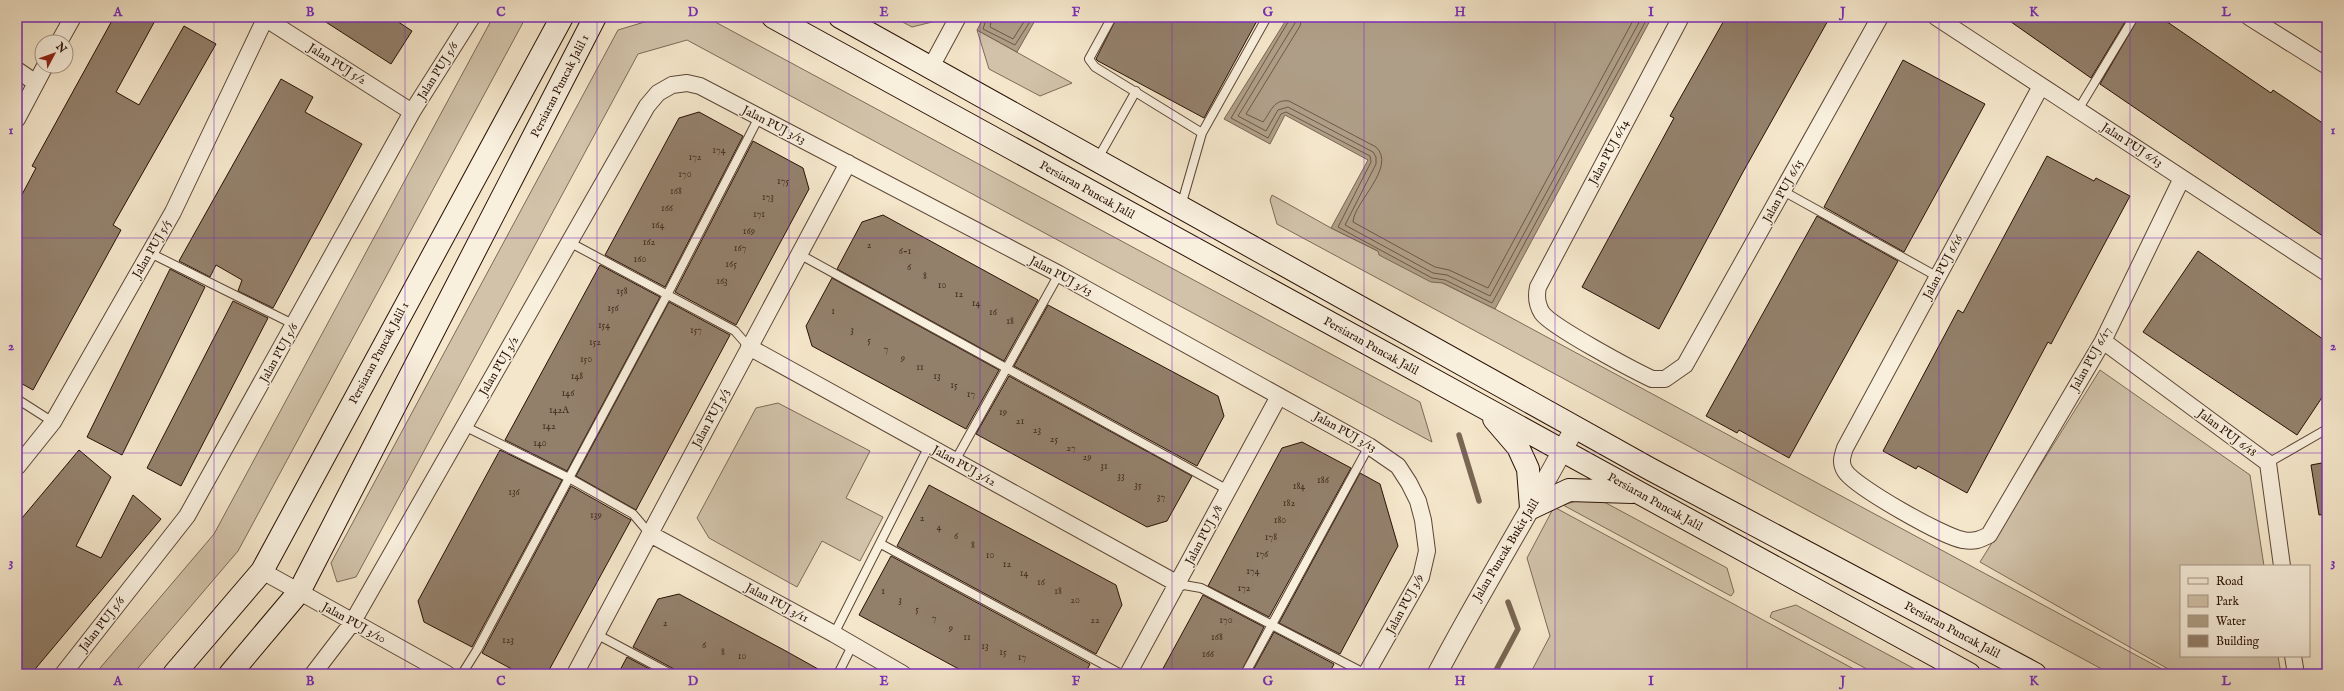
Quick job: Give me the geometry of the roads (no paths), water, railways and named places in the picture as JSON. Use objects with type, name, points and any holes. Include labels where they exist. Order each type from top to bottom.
[{"type":"main road","name":"Persiaran Puncak Jalil 1","points":[[174,674],[262,571],[562,17]]},
{"type":"main road","name":"Persiaran Puncak Jalil 1","points":[[230,674],[299,592],[595,17]]},
{"type":"main road","name":"Persiaran Puncak Jalil","points":[[773,17],[1969,674]]},
{"type":"main road","name":"Persiaran Puncak Jalil","points":[[840,17],[1650,470],[2035,674]]},
{"type":"main road","points":[[1485,409],[1518,447],[1528,469],[1531,508],[1569,490],[1638,492]]},
{"type":"street","points":[[63,34],[73,17]]},
{"type":"street","name":"Jalan PUJ 5/6","points":[[63,674],[188,516],[412,112],[472,17]]},
{"type":"street","points":[[931,67],[958,17]]},
{"type":"street","name":"Jalan PUJ 6/14","points":[[1680,17],[1538,287],[1538,304],[1549,320],[1640,374],[1652,379],[1665,379],[1685,365]]},
{"type":"street","name":"Jalan PUJ 6/15","points":[[1685,365],[1880,17]]},
{"type":"street","name":"Jalan PUJ 6/13","points":[[1936,17],[2327,273]]},
{"type":"street","points":[[2249,17],[2327,66]]},
{"type":"street","name":"Jalan PUJ 5/2","points":[[264,18],[412,112]]},
{"type":"street","name":"Jalan PUJ 5/5","points":[[17,467],[53,422],[174,212],[264,18]]},
{"type":"street","points":[[17,70],[36,83]]},
{"type":"street","points":[[17,119],[41,74]]},
{"type":"street","name":"Jalan PUJ 3/2","points":[[313,674],[352,622],[647,106],[658,94],[672,85],[687,83],[700,86]]},
{"type":"street","name":"Jalan PUJ 3/13","points":[[700,86],[1059,274],[1369,446],[1398,466],[1409,483]]},
{"type":"street","name":"Jalan PUJ 6/16","points":[[1989,535],[1976,542],[1961,540],[1907,514],[1874,495],[1846,472],[1841,461],[1844,448],[2041,86]]},
{"type":"street","name":"Jalan PUJ 3/3","points":[[575,674],[848,163]]},
{"type":"street","name":"Jalan PUJ 6/17","points":[[1989,535],[2102,341],[2182,178]]},
{"type":"street","name":"Jalan PUJ 6/18","points":[[2102,341],[2268,464],[2282,565]]},
{"type":"street","name":"Jalan PUJ 3/12","points":[[749,347],[1178,584]]},
{"type":"street","name":"Jalan PUJ 3/8","points":[[1128,674],[1279,396]]},
{"type":"street","name":"Jalan Puncak Bukit Jalil","points":[[1437,674],[1475,601],[1531,508],[1575,427]]},
{"type":"street","name":"Jalan PUJ 3/9","points":[[1366,674],[1423,571],[1427,551],[1423,520],[1418,501],[1409,483]]},
{"type":"street","name":"Jalan PUJ 3/11","points":[[650,534],[834,634],[852,646],[903,674]]},
{"type":"street","name":"Jalan PUJ 3/10","points":[[262,571],[447,674]]},
{"type":"street","points":[[2293,657],[2296,674]]},
{"type":"lane","points":[[1112,17],[1089,59],[1090,62],[1095,67],[1202,133]]},
{"type":"lane","points":[[1181,207],[1202,133],[1267,17]]},
{"type":"lane","points":[[2078,110],[2134,17]]},
{"type":"lane","points":[[1097,160],[1136,91]]},
{"type":"lane","points":[[462,674],[667,295],[759,116]]},
{"type":"lane","points":[[1783,191],[1938,277]]},
{"type":"lane","points":[[569,242],[735,331],[749,347]]},
{"type":"lane","points":[[150,252],[295,325]]},
{"type":"lane","points":[[799,254],[1228,490]]},
{"type":"lane","points":[[955,461],[1059,274]]},
{"type":"lane","points":[[17,399],[53,422]]},
{"type":"lane","points":[[464,426],[569,478],[633,514],[650,534]]},
{"type":"lane","points":[[2268,464],[2327,430]]},
{"type":"lane","points":[[834,634],[881,544],[929,446]]},
{"type":"lane","points":[[1245,674],[1369,446]]},
{"type":"lane","points":[[881,544],[1121,674]]},
{"type":"lane","points":[[1178,584],[1202,588],[1366,674]]},
{"type":"lane","points":[[596,634],[670,674]]},
{"type":"lane","points":[[838,674],[852,646]]},
{"type":"water","points":[[984,17],[1037,17],[1017,52],[977,30]]},
{"type":"water","points":[[1288,17],[1652,17],[1495,309],[1443,283],[1431,282],[1379,255],[1378,251],[1331,228],[1368,160],[1285,115],[1270,144],[1224,119]]},
{"type":"waterway","points":[[1459,435],[1479,501]]},
{"type":"waterway","points":[[1494,674],[1518,629],[1508,602]]}]
